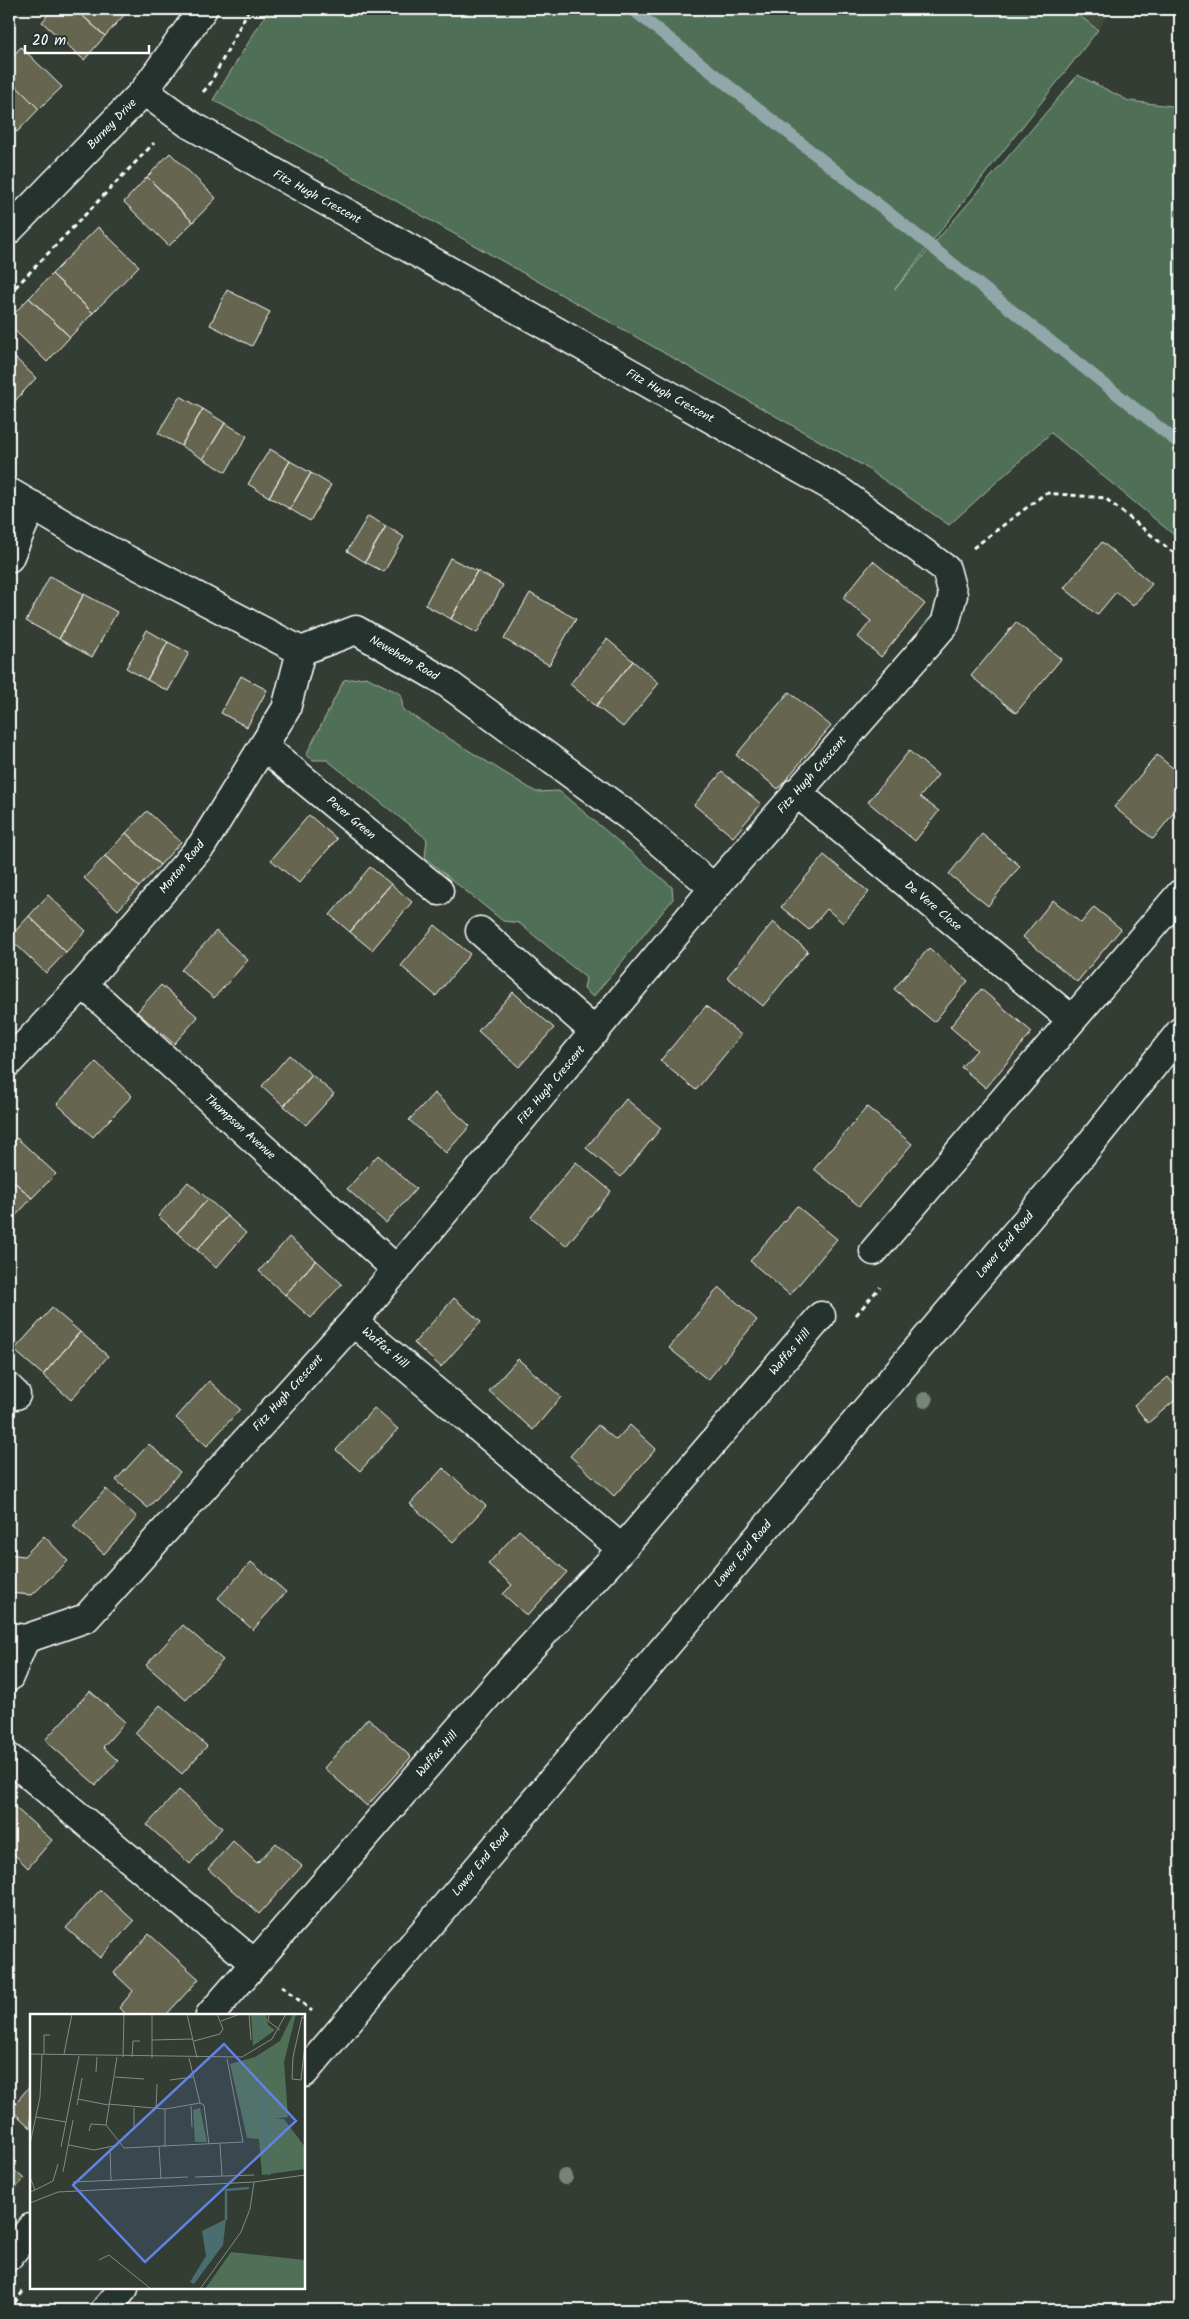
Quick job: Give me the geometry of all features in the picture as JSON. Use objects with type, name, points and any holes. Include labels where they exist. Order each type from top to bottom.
[{"type":"street","name":"Burney Drive","points":[[9,230],[144,91],[203,9]]},
{"type":"street","name":"Fitz Hugh Crescent","points":[[17,1638],[86,1618],[353,1322],[714,888],[796,792],[945,624],[953,595],[946,569],[841,492],[179,117],[144,91]]},
{"type":"street","points":[[9,492],[99,545],[301,651]]},
{"type":"street","points":[[9,558],[32,505]]},
{"type":"street","name":"Neweham Road","points":[[301,651],[356,630],[444,681],[630,817],[714,888]]},
{"type":"street","name":"Morton Road","points":[[12,1053],[83,984],[202,844],[286,709],[301,651]]},
{"type":"street","name":"Pever Green","points":[[263,746],[439,891]]},
{"type":"street","name":"De Vere Close","points":[[796,792],[1071,1019]]},
{"type":"street","points":[[874,1251],[1180,894]]},
{"type":"street","points":[[480,931],[595,1032]]},
{"type":"street","name":"Thompson Avenue","points":[[83,984],[396,1270]]},
{"type":"street","name":"Lower End Road","points":[[305,2072],[1074,1162],[1180,1032]]},
{"type":"street","name":"Waffas Hill","points":[[211,2014],[509,1671],[622,1549],[821,1316]]},
{"type":"street","name":"Waffas Hill","points":[[353,1322],[622,1549]]},
{"type":"street","points":[[9,1676],[17,1638]]},
{"type":"street","points":[[9,1758],[254,1963]]},
{"type":"street","points":[[9,2256],[30,2229]]},
{"type":"street","points":[[105,2310],[123,2289]]},
{"type":"path","points":[[9,294],[210,84],[249,9]]},
{"type":"path","points":[[946,569],[1046,493],[1105,498],[1180,558]]},
{"type":"path","points":[[254,1963],[338,2032]]},
{"type":"path","points":[[9,2310],[26,2288]]},
{"type":"shaded area","points":[[1071,9],[1111,9],[1098,30]]},
{"type":"green space","points":[[269,9],[1071,9],[1098,30],[895,289],[1078,75],[1129,101],[1180,107],[1180,540],[1051,433],[949,525],[862,465],[322,159],[213,100]]},
{"type":"green space","points":[[366,677],[401,694],[403,710],[536,792],[559,791],[672,887],[673,899],[593,997],[584,989],[586,978],[519,923],[503,921],[425,858],[427,839],[327,760],[313,760],[306,755],[344,680]]},
{"type":"building","points":[[53,9],[75,9],[105,36],[84,60],[42,22]]},
{"type":"building","points":[[75,9],[123,9],[127,12],[105,36]]},
{"type":"building","points":[[21,47],[62,87],[39,109],[9,79],[9,60]]},
{"type":"building","points":[[9,79],[39,109],[17,132],[9,125]]},
{"type":"building","points":[[170,153],[216,198],[193,222],[147,177]]},
{"type":"building","points":[[147,177],[193,222],[169,246],[124,202]]},
{"type":"building","points":[[98,227],[139,266],[93,313],[52,274]]},
{"type":"building","points":[[52,274],[93,313],[70,337],[29,298]]},
{"type":"building","points":[[227,290],[270,312],[252,346],[210,325]]},
{"type":"building","points":[[29,298],[70,337],[47,362],[9,325],[9,319]]},
{"type":"building","points":[[9,352],[36,378],[13,403],[9,399]]},
{"type":"building","points":[[180,396],[203,409],[181,446],[158,433]]},
{"type":"building","points":[[203,409],[225,423],[203,459],[181,446]]},
{"type":"building","points":[[225,423],[247,436],[226,472],[203,459]]},
{"type":"building","points":[[270,449],[290,461],[269,497],[248,484]]},
{"type":"building","points":[[290,461],[311,473],[290,509],[269,497]]},
{"type":"building","points":[[311,473],[331,485],[310,521],[290,509]]},
{"type":"building","points":[[368,516],[386,526],[365,562],[347,551]]},
{"type":"building","points":[[386,526],[404,537],[384,572],[365,562]]},
{"type":"building","points":[[1102,542],[1152,584],[1133,606],[1116,592],[1097,615],[1064,588]]},
{"type":"building","points":[[450,558],[477,571],[451,619],[425,605]]},
{"type":"building","points":[[873,561],[925,604],[881,657],[858,637],[871,621],[843,598]]},
{"type":"building","points":[[477,571],[503,585],[477,633],[451,619]]},
{"type":"building","points":[[50,576],[84,594],[59,639],[26,621]]},
{"type":"building","points":[[530,593],[576,619],[549,665],[504,639]]},
{"type":"building","points":[[84,594],[117,612],[92,657],[59,639]]},
{"type":"building","points":[[1016,622],[1061,659],[1016,713],[971,676]]},
{"type":"building","points":[[147,630],[168,642],[147,680],[126,668]]},
{"type":"building","points":[[607,639],[633,661],[596,706],[570,684]]},
{"type":"building","points":[[168,642],[189,653],[168,691],[147,680]]},
{"type":"building","points":[[633,661],[659,683],[623,727],[596,706]]},
{"type":"building","points":[[241,676],[267,690],[247,727],[221,713]]},
{"type":"building","points":[[789,692],[831,726],[778,789],[736,755]]},
{"type":"building","points":[[909,751],[938,775],[920,797],[939,811],[915,841],[868,802]]},
{"type":"building","points":[[1157,755],[1180,774],[1180,805],[1153,839],[1114,807]]},
{"type":"building","points":[[722,772],[761,804],[733,837],[694,805]]},
{"type":"building","points":[[147,811],[181,842],[160,865],[126,833]]},
{"type":"building","points":[[309,815],[337,839],[299,883],[271,860]]},
{"type":"building","points":[[126,833],[160,865],[139,887],[105,856]]},
{"type":"building","points":[[982,834],[1020,866],[988,906],[949,874]]},
{"type":"building","points":[[824,855],[869,892],[843,923],[827,909],[809,930],[781,907]]},
{"type":"building","points":[[105,856],[139,887],[118,910],[84,878]]},
{"type":"building","points":[[370,867],[391,884],[350,932],[330,915]]},
{"type":"building","points":[[391,884],[412,902],[372,950],[350,932]]},
{"type":"building","points":[[48,895],[86,931],[66,952],[29,916]]},
{"type":"building","points":[[1053,900],[1081,923],[1094,907],[1121,929],[1077,982],[1023,937]]},
{"type":"building","points":[[29,916],[66,952],[46,973],[9,938]]},
{"type":"building","points":[[773,922],[808,951],[763,1006],[727,977]]},
{"type":"building","points":[[435,925],[470,954],[436,996],[401,966]]},
{"type":"building","points":[[216,931],[248,960],[214,998],[181,970]]},
{"type":"building","points":[[929,948],[968,981],[934,1022],[894,989]]},
{"type":"building","points":[[161,985],[198,1017],[174,1044],[137,1012]]},
{"type":"building","points":[[981,989],[1032,1032],[986,1088],[961,1067],[977,1050],[950,1027]]},
{"type":"building","points":[[513,992],[554,1028],[519,1067],[478,1031]]},
{"type":"building","points":[[706,1006],[741,1035],[696,1090],[660,1061]]},
{"type":"building","points":[[289,1055],[312,1075],[284,1106],[262,1086]]},
{"type":"building","points":[[96,1062],[132,1096],[93,1137],[57,1104]]},
{"type":"building","points":[[312,1075],[334,1094],[306,1125],[284,1106]]},
{"type":"building","points":[[434,1093],[470,1126],[446,1153],[409,1120]]},
{"type":"building","points":[[626,1099],[661,1128],[621,1177],[586,1148]]},
{"type":"building","points":[[867,1107],[912,1144],[859,1206],[814,1169]]},
{"type":"building","points":[[17,1138],[56,1174],[32,1198],[9,1177],[9,1147]]},
{"type":"building","points":[[378,1155],[416,1189],[386,1223],[347,1189]]},
{"type":"building","points":[[576,1162],[611,1191],[566,1246],[531,1217]]},
{"type":"building","points":[[9,1177],[32,1198],[9,1223]]},
{"type":"building","points":[[188,1182],[208,1199],[177,1233],[158,1216]]},
{"type":"building","points":[[208,1199],[227,1216],[197,1250],[177,1233]]},
{"type":"building","points":[[797,1206],[837,1239],[790,1295],[750,1261]]},
{"type":"building","points":[[227,1216],[246,1233],[216,1268],[197,1250]]},
{"type":"building","points":[[289,1237],[316,1260],[285,1295],[259,1271]]},
{"type":"building","points":[[316,1260],[342,1284],[311,1318],[285,1295]]},
{"type":"building","points":[[719,1287],[757,1320],[708,1380],[669,1348]]},
{"type":"building","points":[[454,1298],[481,1322],[441,1367],[414,1343]]},
{"type":"building","points":[[52,1308],[80,1332],[43,1375],[14,1350]]},
{"type":"building","points":[[80,1332],[108,1356],[71,1400],[43,1375]]},
{"type":"building","points":[[518,1359],[561,1397],[533,1430],[489,1391]]},
{"type":"building","points":[[1168,1377],[1180,1392],[1180,1396],[1148,1423],[1134,1405]]},
{"type":"building","points":[[209,1381],[240,1409],[207,1446],[176,1418]]},
{"type":"building","points":[[374,1408],[398,1429],[360,1471],[336,1450]]},
{"type":"building","points":[[598,1425],[616,1440],[630,1425],[656,1449],[614,1496],[570,1456]]},
{"type":"building","points":[[149,1444],[180,1472],[148,1508],[116,1480]]},
{"type":"building","points":[[443,1468],[486,1506],[453,1542],[410,1504]]},
{"type":"building","points":[[106,1489],[137,1517],[104,1554],[73,1526]]},
{"type":"building","points":[[519,1530],[567,1572],[527,1616],[503,1594],[512,1585],[488,1564]]},
{"type":"building","points":[[44,1536],[68,1561],[32,1595],[9,1593],[9,1554],[24,1556]]},
{"type":"building","points":[[251,1562],[286,1592],[253,1630],[218,1598]]},
{"type":"building","points":[[183,1625],[223,1660],[186,1700],[146,1665]]},
{"type":"building","points":[[90,1691],[125,1722],[103,1747],[118,1761],[96,1785],[45,1740]]},
{"type":"building","points":[[160,1705],[207,1746],[182,1774],[135,1733]]},
{"type":"building","points":[[368,1718],[411,1757],[367,1806],[324,1768]]},
{"type":"building","points":[[179,1790],[222,1828],[190,1864],[147,1825]]},
{"type":"building","points":[[9,1802],[52,1840],[28,1868],[14,1854],[9,1860]]},
{"type":"building","points":[[233,1841],[257,1863],[276,1843],[302,1866],[259,1914],[208,1869]]},
{"type":"building","points":[[100,1890],[134,1921],[100,1958],[66,1928]]},
{"type":"building","points":[[149,1934],[199,1979],[167,2014],[126,2014],[119,2008],[133,1991],[114,1973]]},
{"type":"building","points":[[30,2086],[30,2127],[10,2109]]},
{"type":"building","points":[[9,2166],[24,2179],[9,2196]]},
{"type":"waterway","points":[[632,9],[1180,444]]}]
